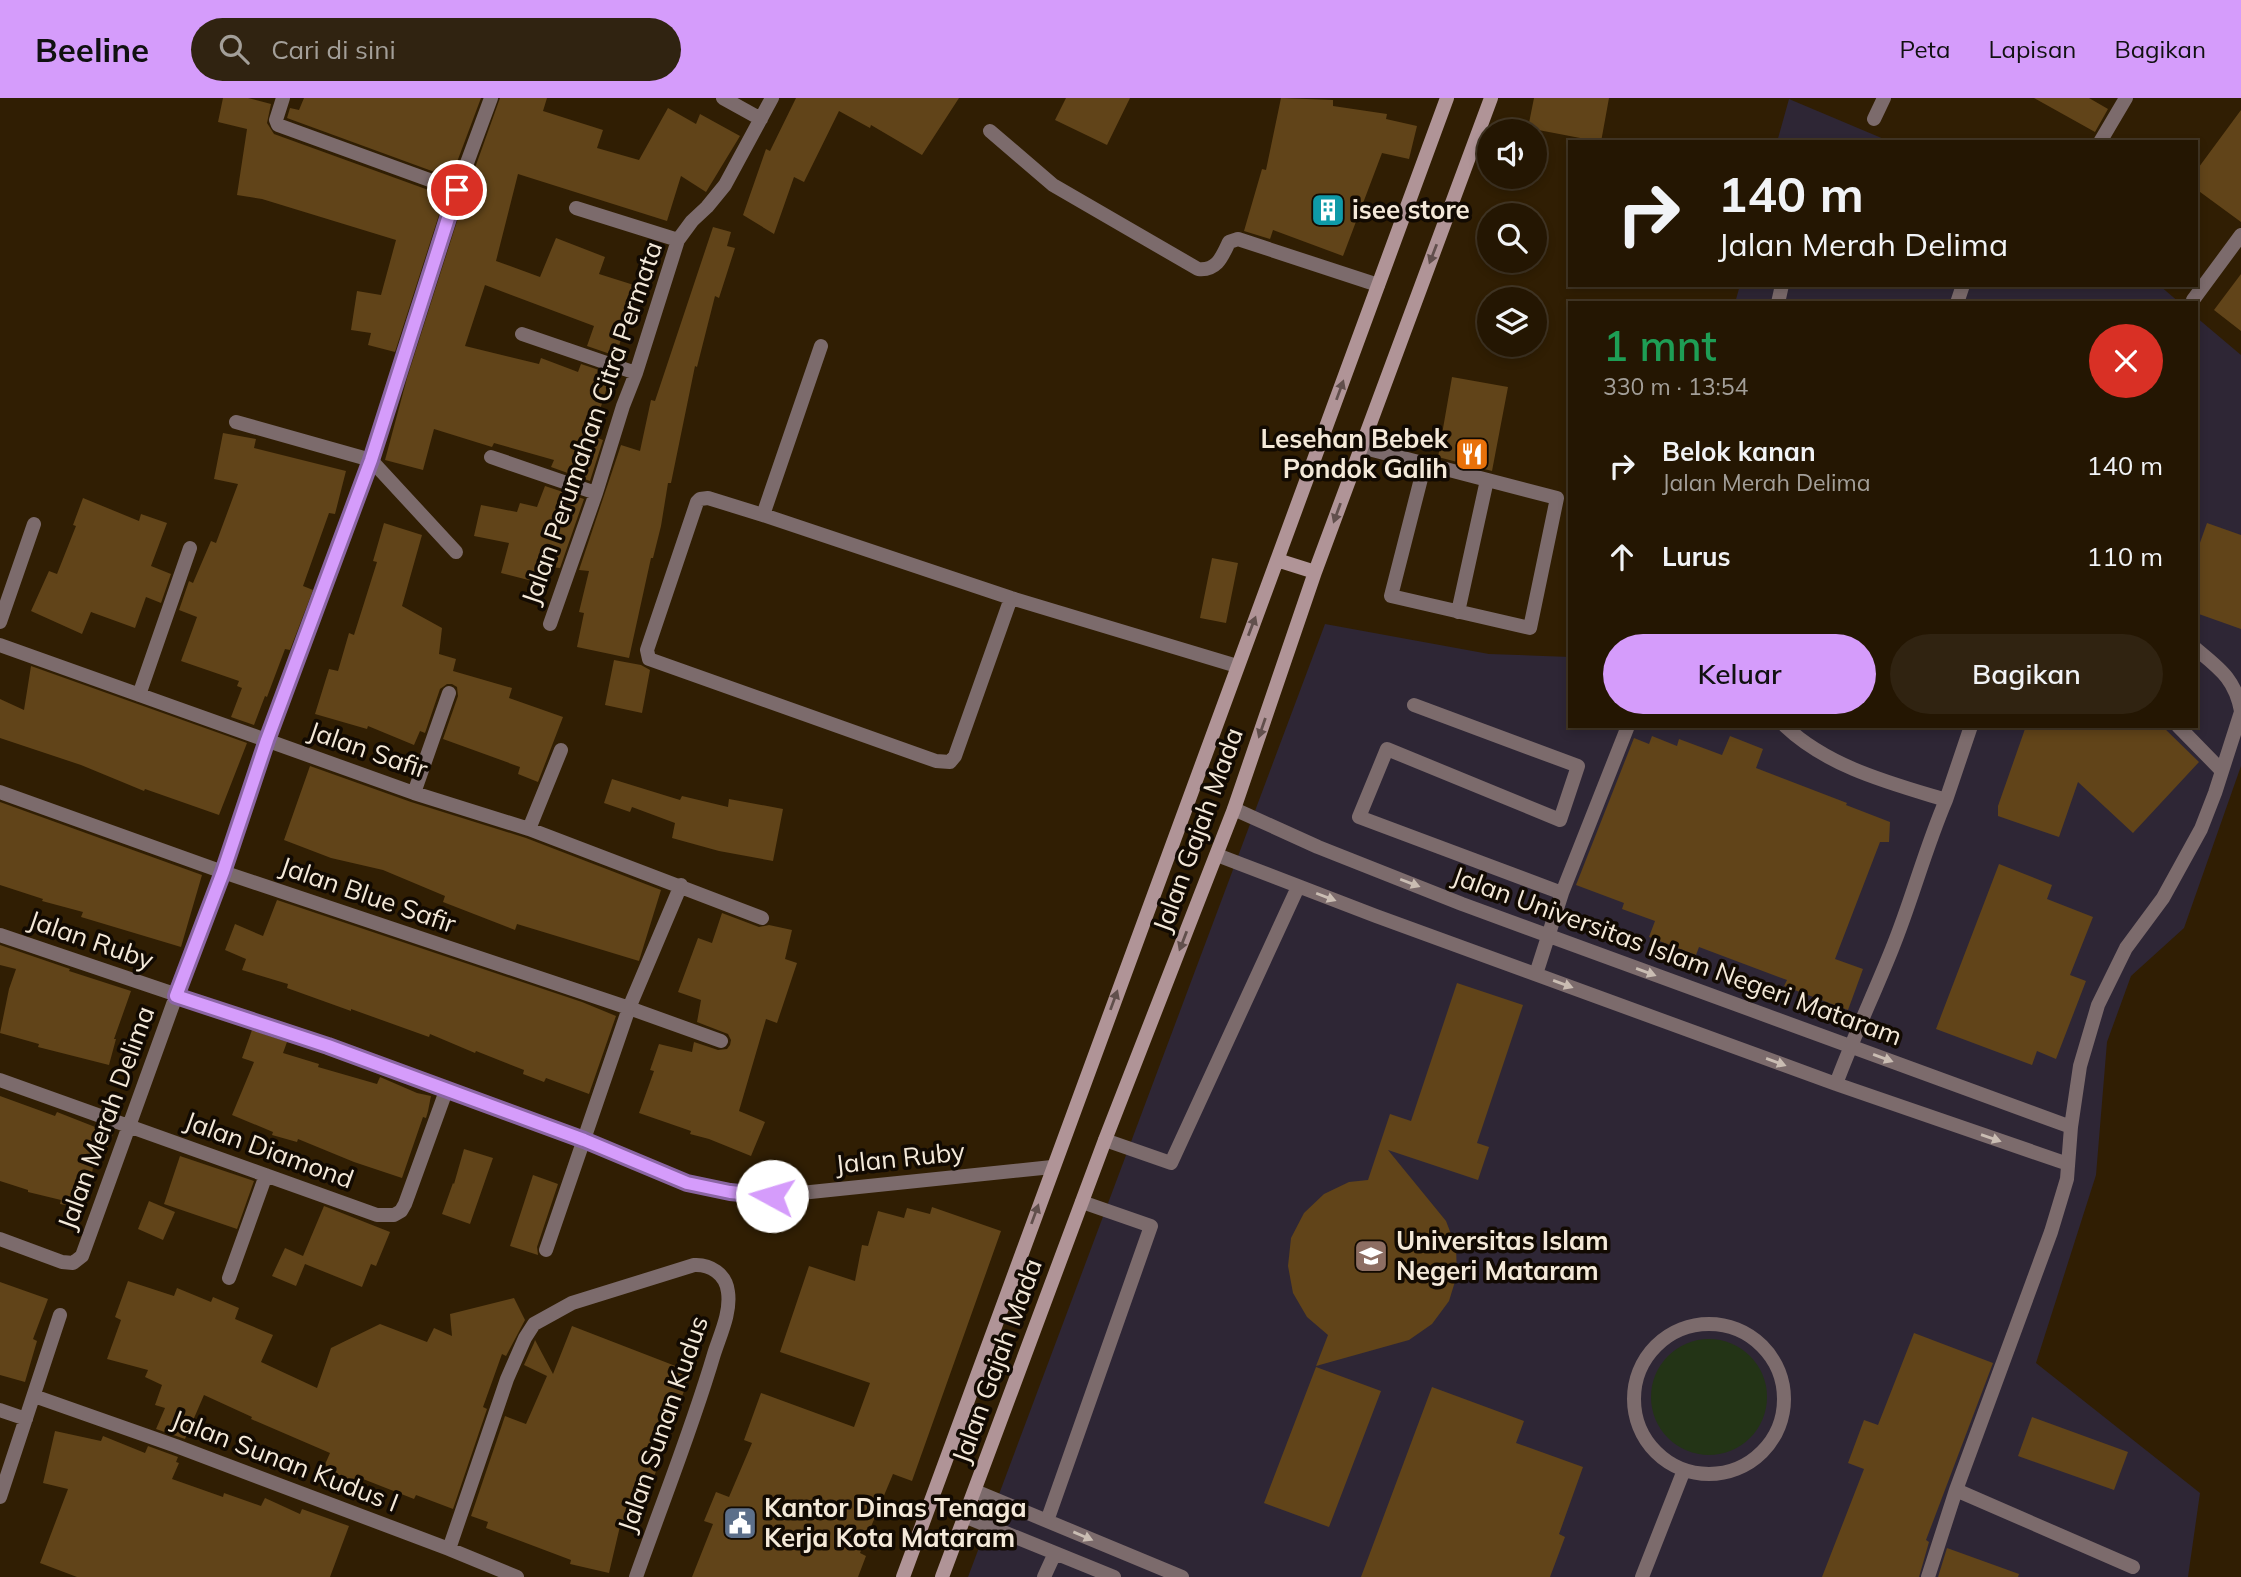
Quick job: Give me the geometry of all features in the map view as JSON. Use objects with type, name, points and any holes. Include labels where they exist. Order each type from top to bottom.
[{"type":"main road","name":"Jalan Gajah Mada","points":[[903,1577],[1447,98]]},
{"type":"main road","name":"Jalan Gajah Mada","points":[[942,1577],[1105,1140],[1217,855],[1315,572],[1491,98]]},
{"type":"main road","points":[[1277,560],[1315,572]]},
{"type":"street","points":[[283,98],[276,120],[278,125],[457,190]]},
{"type":"street","name":"Jalan Merah Delima","points":[[0,1239],[62,1262],[73,1263],[82,1256],[223,872],[267,740],[371,460],[457,190],[491,98]]},
{"type":"street","points":[[723,98],[761,119]]},
{"type":"street","name":"Jalan Perumahan Citra Permata","points":[[550,624],[636,373],[678,240],[725,185],[772,98]]},
{"type":"street","points":[[1874,119],[1884,98]]},
{"type":"street","points":[[2101,140],[2126,98]]},
{"type":"street","points":[[990,131],[1053,184],[1198,269],[1206,270],[1218,264],[1229,242],[1238,239],[1378,285]]},
{"type":"street","points":[[576,208],[678,240]]},
{"type":"street","points":[[2193,300],[2241,235]]},
{"type":"street","points":[[522,334],[636,373]]},
{"type":"street","points":[[764,515],[821,346]]},
{"type":"street","points":[[236,422],[371,460],[456,552]]},
{"type":"street","points":[[1361,447],[1425,463],[1557,498],[1530,628],[1391,596],[1425,463]]},
{"type":"street","points":[[491,457],[596,493]]},
{"type":"street","points":[[1458,612],[1487,480]]},
{"type":"street","points":[[1011,598],[955,756],[950,762],[936,761],[649,659],[648,650],[697,502],[708,498],[1011,598],[1237,666]]},
{"type":"street","points":[[0,622],[34,524]]},
{"type":"street","points":[[139,695],[190,548]]},
{"type":"street","name":"Jalan Safir","points":[[0,645],[414,793],[529,830],[762,918]]},
{"type":"street","points":[[1928,1577],[1956,1490],[2052,1232],[2067,1179],[2080,1066],[2102,996],[2126,948],[2163,898],[2183,864],[2201,829],[2222,771],[2237,741],[2241,711],[2237,692],[2228,677],[2198,651]]},
{"type":"street","points":[[414,793],[449,693]]},
{"type":"street","points":[[1414,705],[1578,766],[1560,820],[1387,749],[1359,817],[1562,893]]},
{"type":"street","points":[[1536,974],[1562,893],[1627,728]]},
{"type":"street","points":[[1787,728],[1803,743],[1828,757],[1886,781],[1946,800]]},
{"type":"street","points":[[1836,1084],[1893,947],[1970,728]]},
{"type":"street","points":[[2180,728],[2222,771]]},
{"type":"street","points":[[529,830],[561,750]]},
{"type":"street","name":"Jalan Blue Safir","points":[[0,792],[223,872],[722,1041]]},
{"type":"street","name":"Jalan Universitas Islam Negeri Mataram","points":[[1234,809],[1318,847],[1548,936],[2071,1127]]},
{"type":"street","points":[[1217,855],[1836,1084],[2068,1164]]},
{"type":"street","points":[[546,1250],[629,1008],[681,886]]},
{"type":"street","points":[[1105,1140],[1171,1163],[1298,887]]},
{"type":"street","name":"Jalan Ruby","points":[[0,935],[328,1046],[584,1140],[687,1183],[730,1192],[772,1196],[1052,1167]]},
{"type":"street","name":"Jalan Diamond","points":[[0,1080],[377,1215],[394,1215],[405,1205],[446,1091]]},
{"type":"street","points":[[229,1278],[266,1175]]},
{"type":"street","points":[[1047,1521],[1151,1226],[1082,1202]]},
{"type":"street","name":"Jalan Sunan Kudus","points":[[449,1549],[508,1379],[525,1338],[534,1324],[572,1303],[694,1265],[710,1267],[722,1277],[728,1292],[728,1310],[706,1381],[636,1577]]},
{"type":"street","points":[[0,1497],[60,1315]]},
{"type":"street","points":[[1710,1324],[1736,1329],[1758,1342],[1775,1362],[1784,1386],[1784,1412],[1775,1437],[1758,1457],[1735,1470],[1710,1474],[1684,1470],[1664,1459],[1648,1443],[1637,1423],[1634,1400],[1637,1378],[1646,1358],[1662,1341],[1684,1328],[1710,1324]]},
{"type":"street","name":"Jalan Sunan Kudus I","points":[[34,1396],[176,1446],[517,1577]]},
{"type":"street","points":[[0,1410],[26,1419]]},
{"type":"street","points":[[1642,1577],[1684,1470]]},
{"type":"street","points":[[1956,1490],[2133,1567]]},
{"type":"street","points":[[975,1491],[1182,1577]]},
{"type":"street","points":[[964,1516],[1114,1577]]},
{"type":"street","points":[[1044,1577],[1055,1553]]},
{"type":"shaded area","points":[[1789,99],[1886,140],[1778,140]]},
{"type":"shaded area","points":[[1739,287],[2161,287],[2178,301],[1736,301]]},
{"type":"shaded area","points":[[2198,319],[2241,355],[2241,766],[2184,928],[2131,976],[2107,1042],[2096,1175],[2036,1363],[2200,1493],[2188,1577],[968,1577],[1325,624],[1489,654],[1568,657],[1568,728],[2198,728]]},
{"type":"green space","points":[[1709,1339],[1731,1344],[1750,1356],[1762,1375],[1767,1397],[1762,1419],[1750,1438],[1731,1450],[1709,1455],[1687,1450],[1668,1438],[1656,1419],[1651,1397],[1656,1375],[1668,1356],[1687,1344]]},
{"type":"building","points":[[223,98],[248,98],[271,104],[267,123],[274,134],[445,196],[395,352],[368,345],[371,333],[351,330],[357,291],[381,295],[396,240],[262,199],[237,195],[247,129],[218,122]]},
{"type":"building","points":[[304,98],[481,98],[451,178],[287,118],[290,108],[299,110]]},
{"type":"building","points":[[500,98],[547,98],[543,111],[603,130],[597,148],[639,160],[668,108],[696,124],[700,114],[740,136],[706,192],[681,176],[667,221],[518,174],[496,261],[540,277],[556,238],[605,257],[599,274],[637,286],[616,356],[587,346],[594,326],[485,285],[465,346],[539,364],[541,358],[578,372],[581,364],[611,374],[592,436],[603,440],[590,481],[551,467],[554,460],[494,443],[492,447],[434,429],[423,470],[385,460],[407,378],[466,193]]},
{"type":"building","points":[[796,98],[959,98],[922,155],[871,125],[870,128],[839,111],[804,182],[794,177],[774,234],[743,215],[766,149],[770,151]]},
{"type":"building","points":[[1066,98],[1130,98],[1107,145],[1055,120]]},
{"type":"building","points":[[1281,98],[1333,100],[1333,106],[1387,114],[1386,119],[1417,126],[1409,159],[1382,153],[1343,256],[1273,230],[1270,239],[1244,231],[1262,169],[1266,170]]},
{"type":"building","points":[[1534,98],[1609,98],[1601,140],[1547,132],[1547,119],[1530,119]]},
{"type":"building","points":[[2034,98],[2089,98],[2108,109],[2095,132]]},
{"type":"building","points":[[2241,110],[2241,222],[2198,190],[2198,168]]},
{"type":"building","points":[[713,227],[731,232],[727,246],[735,248],[719,298],[715,296],[697,367],[695,366],[671,483],[668,483],[661,526],[651,558],[629,658],[577,647],[584,613],[579,612],[589,571],[579,570],[621,445],[640,451],[651,400],[655,401]]},
{"type":"building","points":[[2241,274],[2241,331],[2214,310]]},
{"type":"building","points":[[1452,377],[1508,387],[1492,471],[1438,457]]},
{"type":"building","points":[[223,433],[256,439],[254,448],[346,471],[335,514],[329,513],[303,586],[313,590],[290,650],[285,649],[254,725],[231,717],[242,688],[237,686],[239,681],[181,661],[197,617],[179,610],[189,581],[193,583],[211,541],[216,543],[238,484],[214,479]]},
{"type":"building","points":[[545,486],[584,499],[560,568],[541,566],[536,582],[501,573],[509,543],[474,536],[481,505],[517,512],[520,503],[537,507]]},
{"type":"building","points":[[83,498],[139,521],[141,514],[167,523],[151,566],[171,574],[161,603],[146,597],[135,628],[91,612],[82,634],[31,611],[49,571],[57,574],[76,526],[73,525]]},
{"type":"building","points":[[384,523],[422,535],[402,606],[442,628],[439,654],[456,659],[453,671],[512,688],[509,698],[563,717],[538,782],[518,774],[520,767],[443,739],[458,696],[457,687],[452,684],[440,689],[425,733],[420,731],[414,745],[368,726],[367,729],[315,714],[329,669],[338,671],[349,633],[354,635],[377,562],[373,561]]},
{"type":"building","points":[[2207,523],[2241,535],[2241,629],[2198,614],[2198,548]]},
{"type":"building","points":[[1212,558],[1238,563],[1226,623],[1200,618]]},
{"type":"building","points":[[614,660],[641,665],[650,670],[642,713],[605,705]]},
{"type":"building","points":[[31,666],[247,743],[219,815],[145,789],[144,791],[81,765],[0,738],[0,699],[24,710]]},
{"type":"building","points":[[2025,728],[2164,728],[2199,762],[2133,833],[2078,782],[2059,837],[1998,816],[1998,806]]},
{"type":"building","points":[[1652,736],[1677,746],[1679,739],[1722,755],[1730,736],[1763,749],[1756,768],[1890,822],[1889,842],[1880,842],[1835,959],[1863,969],[1848,1010],[1784,986],[1787,980],[1699,947],[1696,955],[1649,937],[1655,921],[1622,909],[1624,903],[1576,885],[1634,738],[1649,744]]},
{"type":"building","points":[[310,766],[411,802],[526,838],[661,890],[639,961],[517,924],[515,930],[443,902],[445,896],[383,870],[331,858],[284,840]]},
{"type":"building","points":[[612,779],[680,800],[682,796],[728,807],[729,799],[783,809],[773,861],[719,851],[672,838],[675,823],[632,807],[630,812],[604,803]]},
{"type":"building","points":[[0,802],[202,875],[181,947],[81,917],[83,912],[42,901],[43,899],[0,885]]},
{"type":"building","points":[[1999,864],[2052,885],[2047,899],[2093,917],[2070,975],[2086,981],[2056,1059],[2037,1051],[2032,1065],[1936,1029]]},
{"type":"building","points":[[277,900],[582,1002],[616,1016],[589,1094],[546,1078],[544,1082],[523,1074],[524,1070],[476,1051],[475,1053],[430,1034],[429,1037],[351,1011],[287,988],[288,984],[242,970],[246,959],[225,950],[235,924],[263,936]]},
{"type":"building","points":[[722,913],[759,927],[769,925],[792,930],[785,959],[797,963],[777,1023],[766,1019],[739,1111],[765,1122],[751,1156],[639,1113],[654,1071],[650,1070],[659,1044],[692,1052],[694,1042],[718,1050],[727,1049],[730,1045],[728,1034],[697,1022],[701,1000],[678,992],[698,938],[712,943]]},
{"type":"building","points":[[0,945],[131,991],[114,1039],[109,1065],[38,1047],[39,1044],[0,1033],[16,969],[0,965]]},
{"type":"building","points":[[1457,983],[1523,1005],[1477,1143],[1489,1147],[1478,1180],[1388,1150],[1446,1221],[1456,1247],[1457,1275],[1449,1301],[1432,1324],[1409,1340],[1316,1366],[1328,1335],[1307,1317],[1293,1293],[1288,1266],[1291,1238],[1304,1213],[1324,1194],[1349,1182],[1368,1180],[1390,1114],[1411,1121]]},
{"type":"building","points":[[252,1030],[287,1042],[283,1053],[319,1064],[318,1067],[377,1084],[380,1077],[431,1096],[426,1118],[423,1117],[402,1178],[298,1139],[297,1142],[272,1135],[273,1132],[232,1115],[254,1062],[242,1058]]},
{"type":"building","points":[[0,1096],[55,1116],[57,1112],[113,1134],[104,1155],[96,1152],[85,1209],[60,1204],[61,1200],[28,1192],[0,1181]]},
{"type":"building","points":[[464,1149],[493,1158],[470,1224],[442,1214]]},
{"type":"building","points":[[180,1156],[254,1181],[237,1229],[164,1204]]},
{"type":"building","points":[[533,1175],[558,1184],[537,1247],[538,1255],[510,1246]]},
{"type":"building","points":[[149,1201],[175,1212],[163,1240],[138,1229]]},
{"type":"building","points":[[324,1206],[390,1232],[376,1266],[371,1264],[362,1287],[305,1264],[296,1286],[272,1276],[285,1248],[303,1256]]},
{"type":"building","points":[[932,1207],[1001,1231],[912,1481],[893,1474],[860,1553],[866,1556],[858,1577],[692,1577],[713,1524],[704,1521],[716,1492],[729,1497],[752,1443],[744,1440],[761,1393],[854,1427],[870,1383],[780,1352],[809,1266],[855,1281],[862,1245],[868,1246],[878,1211],[904,1218],[907,1208],[930,1214]]},
{"type":"building","points":[[128,1281],[174,1296],[177,1288],[211,1302],[213,1297],[239,1308],[235,1319],[273,1335],[261,1362],[317,1388],[331,1348],[380,1324],[427,1342],[434,1328],[452,1336],[450,1314],[514,1298],[525,1320],[506,1356],[502,1354],[483,1407],[487,1409],[453,1509],[416,1495],[414,1499],[363,1479],[361,1484],[323,1469],[330,1453],[251,1419],[252,1417],[204,1395],[185,1439],[156,1429],[165,1408],[155,1405],[162,1385],[145,1377],[148,1370],[107,1359],[121,1320],[115,1317]]},
{"type":"building","points":[[0,1282],[48,1299],[33,1339],[37,1341],[25,1382],[0,1375]]},
{"type":"building","points":[[572,1326],[691,1372],[648,1494],[641,1491],[630,1525],[621,1522],[609,1573],[570,1564],[571,1560],[486,1528],[488,1522],[471,1516],[505,1416],[526,1424],[547,1376],[524,1365],[535,1340],[553,1374]]},
{"type":"building","points":[[1914,1333],[1993,1363],[1926,1540],[1929,1542],[1919,1577],[1822,1577],[1864,1469],[1848,1463],[1864,1420],[1878,1425]]},
{"type":"building","points":[[1316,1367],[1381,1391],[1329,1527],[1264,1503]]},
{"type":"building","points":[[1432,1387],[1524,1421],[1516,1443],[1583,1467],[1559,1534],[1565,1537],[1550,1577],[1361,1577]]},
{"type":"building","points":[[2032,1417],[2128,1452],[2114,1490],[2018,1456]]},
{"type":"building","points":[[55,1431],[101,1441],[103,1436],[145,1453],[148,1446],[178,1457],[176,1462],[179,1463],[172,1479],[223,1497],[224,1493],[261,1506],[265,1498],[300,1514],[302,1509],[349,1526],[330,1577],[77,1577],[40,1563],[68,1489],[43,1483]]},
{"type":"building","points":[[1947,1548],[2019,1574],[2018,1577],[1938,1577]]},
{"type":"place","name":"isee store","points":[[1328,210]]},
{"type":"place","name":"Lesehan Bebek Pondok Galih","points":[[1472,454]]},
{"type":"place","name":"Universitas Islam Negeri Mataram","points":[[1371,1256]]},
{"type":"place","name":"Kantor Dinas Tenaga Kerja Kota Mataram","points":[[740,1523]]},
{"type":"route","points":[[457,190],[371,460],[176,996],[328,1046],[584,1140],[687,1183],[730,1192],[772,1196]]}]
